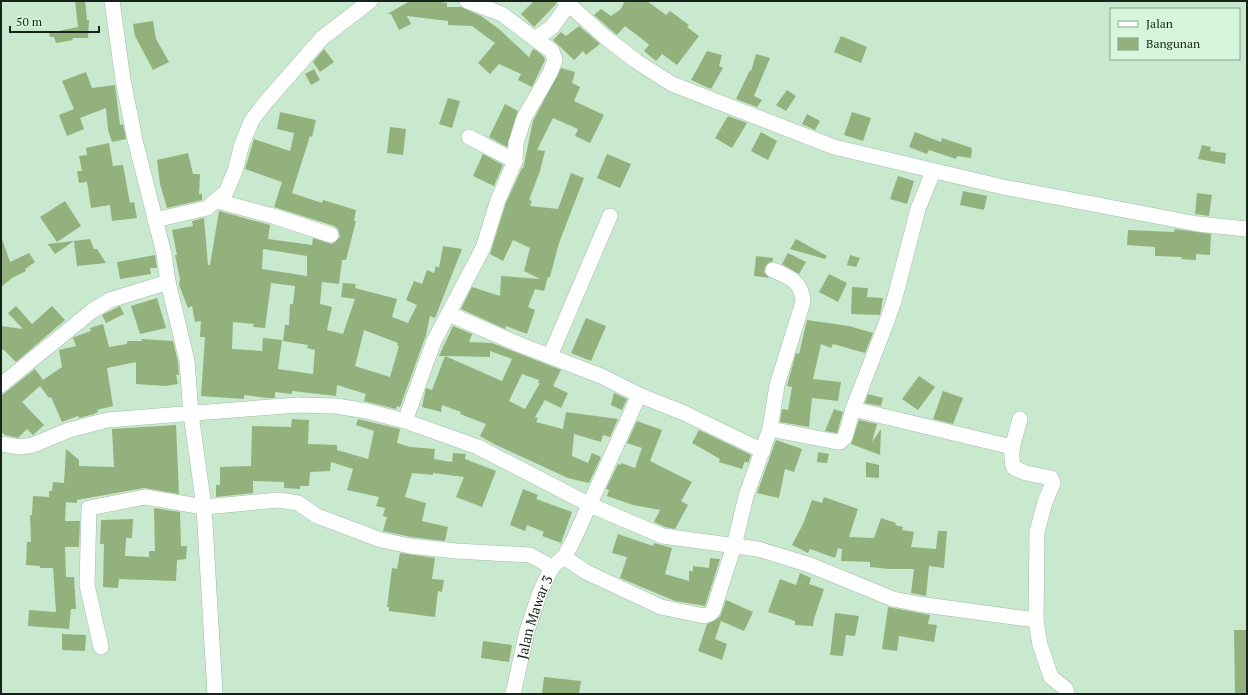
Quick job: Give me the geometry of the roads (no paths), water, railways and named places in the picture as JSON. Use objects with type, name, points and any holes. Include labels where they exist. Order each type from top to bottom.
[{"type":"street","points":[[112,1],[129,110],[164,254],[168,282],[187,362],[191,414],[204,507],[215,694]]},
{"type":"street","points":[[155,220],[207,208],[226,192],[231,182],[242,144],[252,120],[322,38],[370,1]]},
{"type":"street","points":[[405,420],[434,341],[482,248],[498,200],[515,161],[516,143],[524,118],[550,73],[555,60],[552,51],[502,14],[467,1]]},
{"type":"street","points":[[535,39],[552,27],[567,3],[636,62],[672,84],[834,147],[933,172],[1003,187],[1198,224],[1247,230]]},
{"type":"street","points":[[469,137],[515,161]]},
{"type":"street","points":[[770,429],[840,442],[845,437],[853,409],[894,301],[918,209],[933,172]]},
{"type":"street","points":[[217,201],[273,216],[331,235]]},
{"type":"street","points":[[550,356],[610,216]]},
{"type":"street","points":[[564,557],[586,572],[662,607],[704,616],[710,614],[714,610],[734,546],[746,496],[770,429],[777,385],[803,302],[802,289],[790,276],[773,270]]},
{"type":"street","points":[[1,385],[92,311],[110,300],[168,282]]},
{"type":"street","points":[[449,314],[601,376],[639,395],[684,413],[763,451]]},
{"type":"street","name":"Jalan Mawar 3","points":[[513,694],[527,632],[540,592],[552,567],[564,557],[590,505],[639,395]]},
{"type":"street","points":[[1,444],[20,447],[33,445],[63,432],[107,420],[297,405],[336,406],[367,410],[405,420],[478,447],[590,505],[663,536],[758,549],[810,565],[893,599],[1036,620]]},
{"type":"street","points":[[853,409],[1012,446]]},
{"type":"street","points":[[1020,419],[1012,446],[1012,462],[1014,468],[1026,473],[1051,478],[1053,483],[1044,502],[1037,532],[1036,620],[1040,645],[1051,677],[1066,690],[1068,694]]},
{"type":"street","points":[[101,647],[87,585],[90,508],[145,496],[204,507],[279,500],[298,503],[317,516],[381,540],[410,546],[530,556],[552,567]]}]
